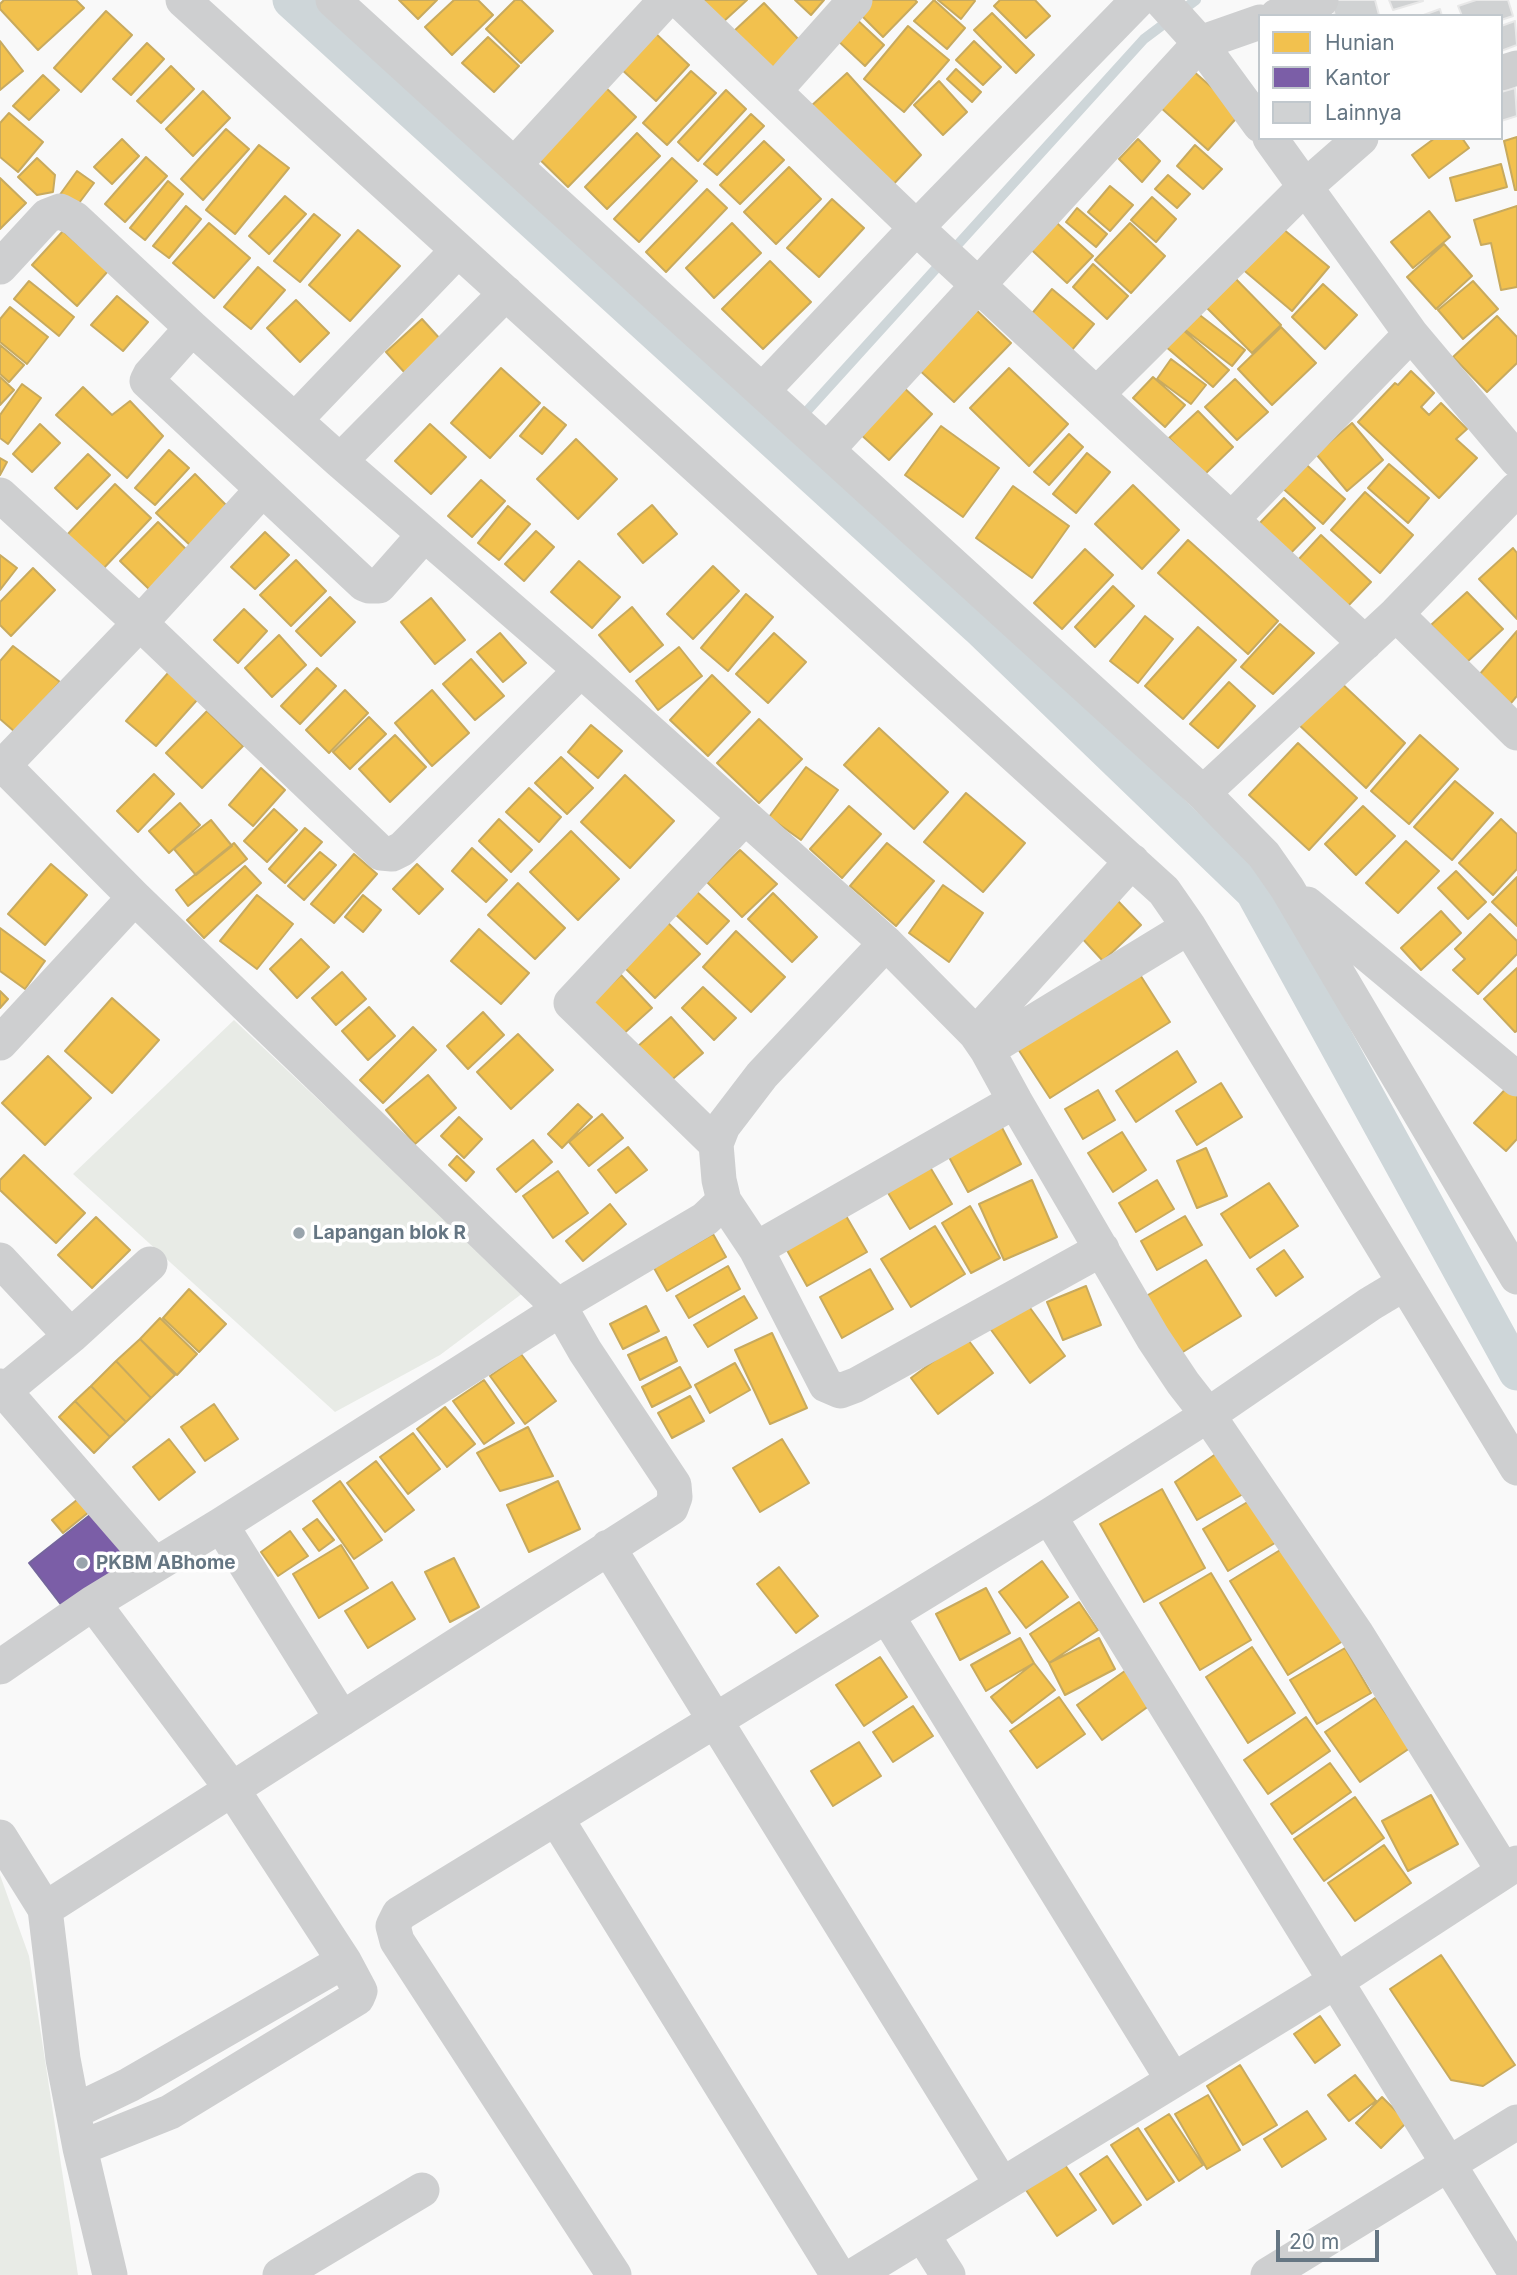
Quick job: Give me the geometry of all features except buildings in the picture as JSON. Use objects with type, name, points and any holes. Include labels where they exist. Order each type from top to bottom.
[{"type":"street","points":[[183,0],[1164,891],[1189,927],[1517,1468]]},
{"type":"street","points":[[333,0],[1203,793],[1264,855],[1506,1231],[1517,1277]]},
{"type":"street","points":[[515,164],[666,0]]},
{"type":"street","points":[[679,0],[921,232],[1365,643]]},
{"type":"street","points":[[775,90],[855,0]]},
{"type":"street","points":[[766,393],[1138,0]]},
{"type":"street","points":[[1161,0],[1195,38],[1258,122]]},
{"type":"street","points":[[1282,14],[1321,0]]},
{"type":"street","points":[[824,447],[1195,38],[1258,22]]},
{"type":"street","points":[[1271,140],[1411,334],[1517,460]]},
{"type":"street","points":[[1097,394],[1305,187],[1359,140]]},
{"type":"street","points":[[0,267],[47,216],[60,211],[75,219],[340,461],[581,670],[886,943],[981,1042],[1153,1338],[1356,1633],[1510,1866],[1336,1981],[855,2275]]},
{"type":"street","points":[[295,420],[458,250]]},
{"type":"street","points":[[340,461],[506,293]]},
{"type":"street","points":[[192,328],[147,381],[369,586],[379,586],[424,535]]},
{"type":"street","points":[[1232,519],[1411,334]]},
{"type":"street","points":[[1203,793],[1396,614],[1517,489]]},
{"type":"street","points":[[45,1909],[671,1507],[676,1497],[674,1485],[585,1351],[561,1309],[1,766],[140,623],[262,490]]},
{"type":"street","points":[[0,495],[140,623],[381,853],[392,854],[402,849],[581,670]]},
{"type":"street","points":[[1396,614],[1517,733]]},
{"type":"street","points":[[716,1144],[571,1003],[744,818]]},
{"type":"street","points":[[981,1042],[1132,861]]},
{"type":"street","points":[[1287,888],[1517,1079]]},
{"type":"street","points":[[0,1043],[123,910]]},
{"type":"street","points":[[981,1042],[1189,927]]},
{"type":"street","points":[[886,943],[762,1075],[723,1126],[716,1144],[724,1201],[756,1249],[826,1385],[839,1391],[856,1385],[1102,1249]]},
{"type":"street","points":[[756,1249],[1015,1101]]},
{"type":"street","points":[[1,1665],[93,1603],[561,1309],[571,1298],[705,1219],[724,1201]]},
{"type":"street","points":[[0,1260],[71,1336]]},
{"type":"street","points":[[150,1264],[71,1336],[2,1388],[155,1565]]},
{"type":"street","points":[[614,2275],[397,1941],[393,1926],[398,1914],[1049,1517],[1405,1283]]},
{"type":"street","points":[[1049,1517],[1517,2275]]},
{"type":"street","points":[[221,1525],[342,1719]]},
{"type":"street","points":[[608,1547],[1002,2185]]},
{"type":"street","points":[[80,2148],[170,2112],[357,1998],[360,1991],[344,1961],[232,1789],[93,1603]]},
{"type":"street","points":[[887,1616],[1173,2080]]},
{"type":"street","points":[[556,1818],[838,2275]]},
{"type":"street","points":[[0,1837],[45,1909],[63,2059],[80,2148],[110,2275]]},
{"type":"street","points":[[74,2112],[129,2085],[344,1961]]},
{"type":"street","points":[[1268,2275],[1517,2122]]},
{"type":"street","points":[[280,2275],[422,2190]]},
{"type":"street","points":[[922,2234],[948,2275]]},
{"type":"shaded area","name":"Lapangan blok R","points":[[234,1020],[523,1293],[440,1355],[335,1412],[73,1174]]},
{"type":"shaded area","points":[[0,1875],[29,1956],[78,2275],[0,2275]]},
{"type":"waterway","points":[[291,0],[979,627],[1254,892],[1517,1372]]},
{"type":"waterway","points":[[778,443],[1144,39],[1196,0]]},
{"type":"place","name":"Lapangan blok R","points":[[299,1233]]},
{"type":"place","name":"PKBM ABhome","points":[[82,1563]]}]
